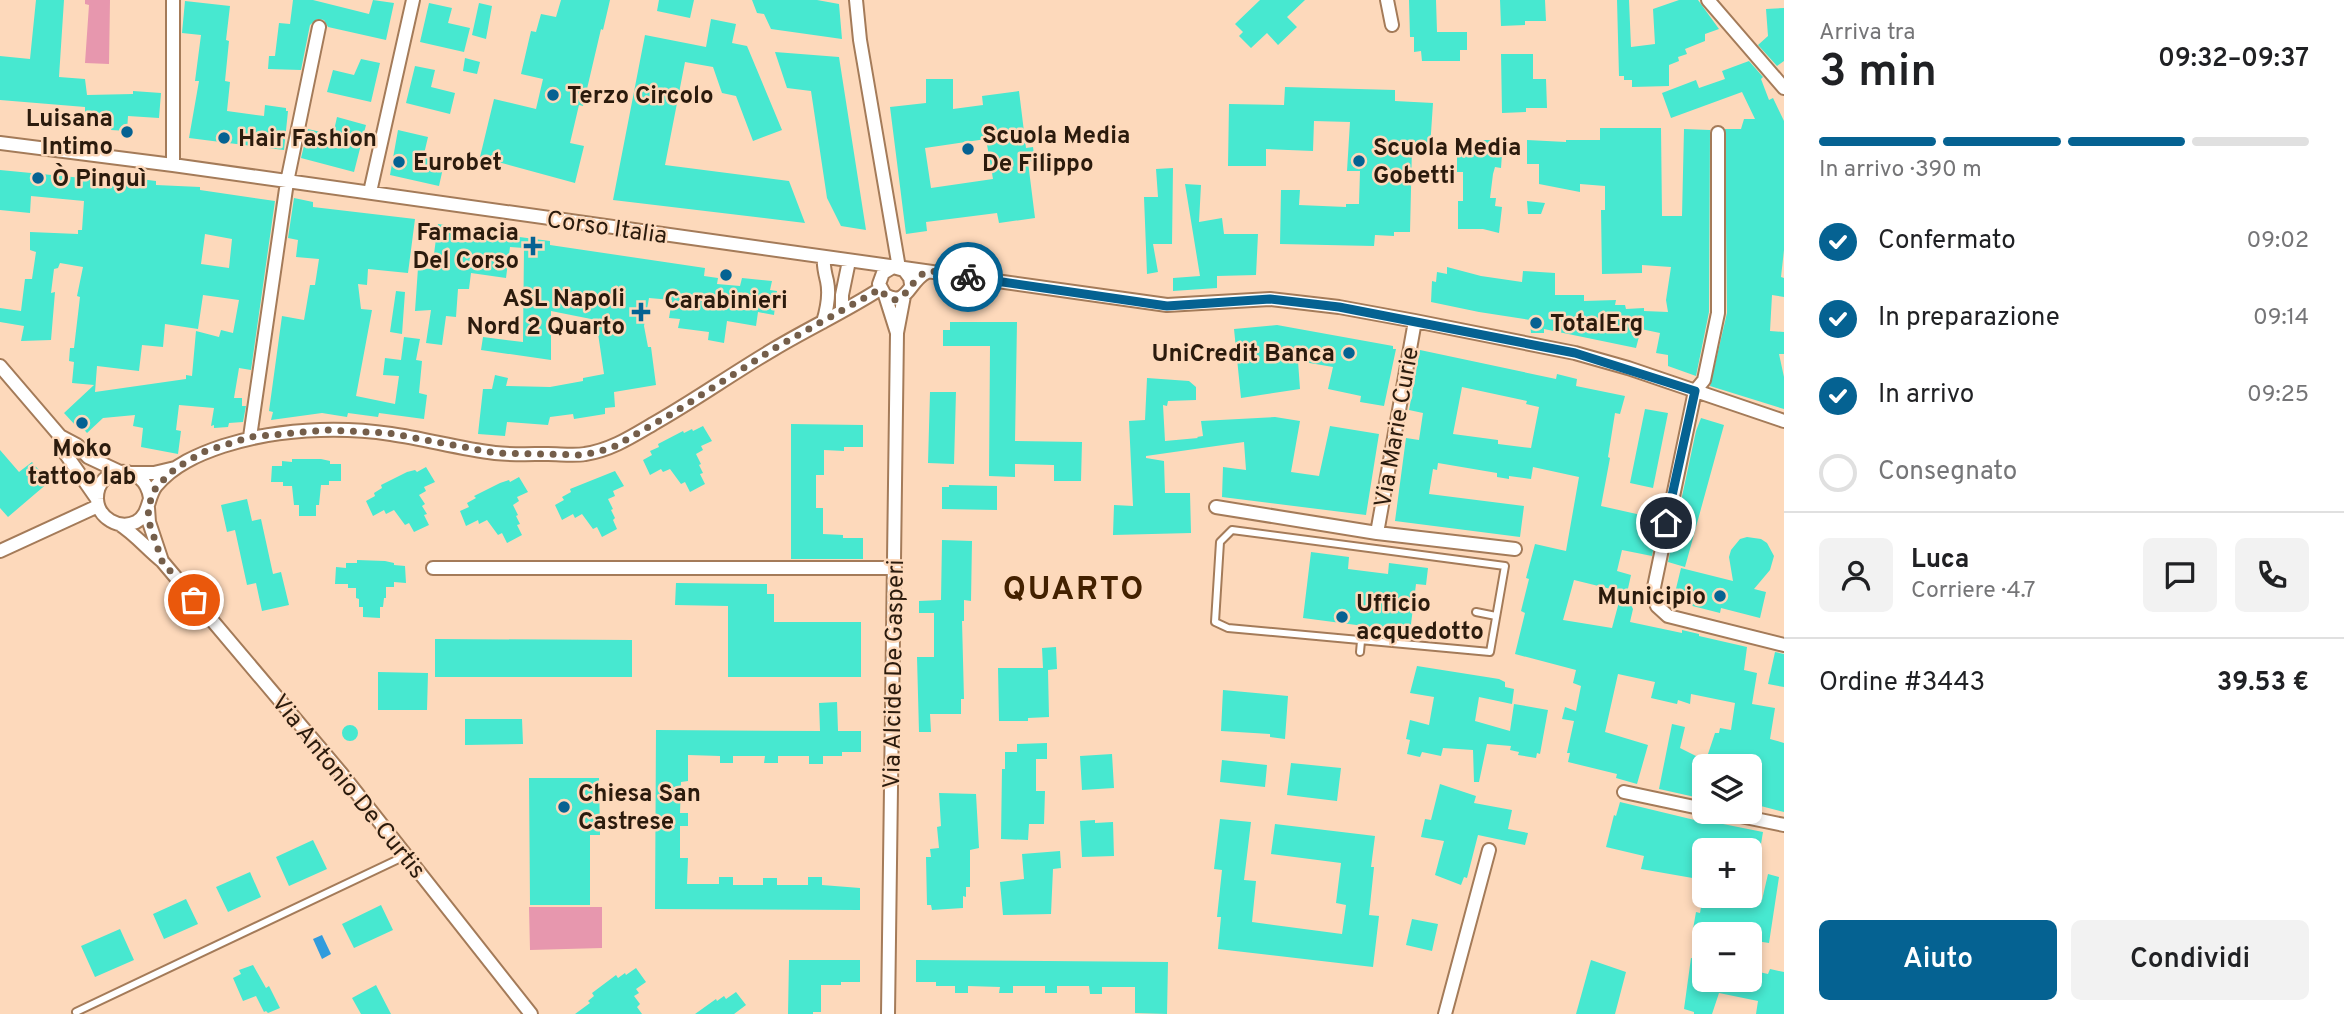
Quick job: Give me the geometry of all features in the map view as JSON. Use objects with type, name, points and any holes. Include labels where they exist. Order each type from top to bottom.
[{"type":"street","points":[[173,0],[173,165]]},
{"type":"street","points":[[370,192],[413,0]]},
{"type":"street","points":[[856,0],[860,40],[899,268]]},
{"type":"street","points":[[1387,0],[1392,25]]},
{"type":"street","points":[[1708,0],[1784,88]]},
{"type":"street","points":[[250,437],[287,182],[319,27]]},
{"type":"street","points":[[1718,133],[1718,313],[1704,380],[1695,391],[1653,592],[1657,606],[1668,616],[1784,645]]},
{"type":"street","name":"Corso Italia","points":[[0,143],[370,192],[1167,306],[1270,299],[1339,307],[1575,353],[1784,421]]},
{"type":"street","points":[[823,322],[827,310],[828,284],[824,258]]},
{"type":"street","points":[[842,311],[842,295],[849,261]]},
{"type":"street","points":[[904,296],[891,299],[883,292],[879,284],[883,273],[893,267],[899,268],[908,274],[911,284]]},
{"type":"street","points":[[911,284],[918,276],[927,272]]},
{"type":"street","name":"Via Alcide De Gasperi","points":[[888,1014],[897,333],[904,296],[911,284]]},
{"type":"street","points":[[60,436],[65,453],[106,518],[119,524],[137,521],[156,487],[176,468],[203,452],[250,437],[326,430],[376,433],[496,453],[583,455],[612,448],[775,348],[883,292]]},
{"type":"street","name":"Via Alcide De Gasperi","points":[[883,292],[897,333]]},
{"type":"street","name":"Via Marie Curie","points":[[1377,533],[1415,321]]},
{"type":"street","points":[[0,366],[60,436],[77,445],[88,457],[145,482],[149,503]]},
{"type":"street","points":[[98,503],[101,484],[106,478],[126,472],[153,472],[176,468]]},
{"type":"street","points":[[0,551],[98,503]]},
{"type":"street","name":"Via Antonio De Curtis","points":[[149,503],[149,522],[162,561]]},
{"type":"street","points":[[1216,508],[1377,533],[1515,550]]},
{"type":"street","name":"Via Antonio De Curtis","points":[[119,524],[162,561],[407,856],[531,1014]]},
{"type":"street","points":[[433,568],[895,568]]},
{"type":"street","points":[[1624,792],[1692,806]]},
{"type":"street","points":[[1762,820],[1784,825]]},
{"type":"street","points":[[1445,1014],[1489,850]]},
{"type":"lane","points":[[1232,530],[1505,566],[1496,616],[1490,652],[1228,628],[1215,622],[1220,542],[1232,530]]},
{"type":"lane","points":[[1375,548],[1377,533]]},
{"type":"lane","points":[[1476,612],[1496,616]]},
{"type":"lane","points":[[1360,652],[1361,640]]},
{"type":"lane","points":[[76,1012],[407,856]]},
{"type":"shaded area","points":[[85,0],[110,0],[109,64],[85,63],[89,5],[85,4]]},
{"type":"shaded area","points":[[529,907],[602,907],[602,948],[530,950]]},
{"type":"water","points":[[322,935],[331,954],[322,959],[313,939]]},
{"type":"building","points":[[36,0],[64,0],[59,77],[85,79],[87,95],[133,94],[133,91],[161,93],[159,118],[128,116],[127,131],[111,130],[112,127],[85,127],[85,107],[0,100],[0,56],[30,59]]},
{"type":"building","points":[[293,0],[313,0],[369,14],[373,0],[394,3],[386,40],[328,27],[324,20],[317,19],[310,25],[301,70],[268,69],[269,56],[275,56],[279,23],[290,24]]},
{"type":"building","points":[[561,0],[610,0],[583,106],[579,105],[570,143],[584,146],[575,183],[480,157],[494,99],[536,109],[543,79],[521,74],[531,31],[536,32],[541,14],[556,17]]},
{"type":"building","points":[[659,0],[694,0],[690,18],[657,11]]},
{"type":"building","points":[[752,0],[817,0],[839,4],[842,39],[771,29],[764,14],[757,13]]},
{"type":"building","points":[[1260,0],[1305,0],[1287,17],[1297,27],[1278,45],[1267,33],[1251,48],[1239,36],[1243,32],[1235,24]]},
{"type":"building","points":[[1409,0],[1436,0],[1437,32],[1467,32],[1467,50],[1460,50],[1460,61],[1422,61],[1421,51],[1414,52],[1414,37],[1410,37]]},
{"type":"building","points":[[1500,0],[1545,0],[1546,21],[1525,21],[1525,25],[1501,26]]},
{"type":"building","points":[[1617,0],[1629,0],[1631,47],[1655,44],[1653,9],[1679,0],[1698,0],[1719,29],[1705,34],[1705,41],[1685,49],[1687,54],[1678,57],[1679,61],[1669,65],[1669,86],[1632,87],[1632,80],[1624,80],[1624,76],[1619,76]]},
{"type":"building","points":[[185,1],[230,6],[226,40],[229,41],[225,81],[230,82],[227,111],[264,116],[265,105],[286,108],[288,111],[284,150],[189,138],[199,81],[195,81],[201,35],[182,33]]},
{"type":"building","points":[[429,3],[452,8],[448,23],[470,28],[464,52],[420,42]]},
{"type":"building","points":[[479,3],[492,6],[486,39],[472,35]]},
{"type":"building","points":[[1784,8],[1784,61],[1777,66],[1758,45],[1768,36],[1766,9]]},
{"type":"building","points":[[711,19],[736,24],[732,43],[747,46],[782,130],[753,141],[736,96],[722,93],[713,67],[685,62],[665,165],[789,181],[805,223],[613,200],[645,35],[706,47]]},
{"type":"building","points":[[775,52],[839,57],[866,230],[841,226],[827,198],[811,91],[787,88]]},
{"type":"building","points":[[1501,54],[1533,54],[1533,79],[1546,79],[1547,108],[1526,108],[1526,112],[1502,113]]},
{"type":"building","points":[[465,58],[480,62],[477,74],[463,71]]},
{"type":"building","points":[[361,59],[380,63],[371,102],[327,92],[333,70],[354,75]]},
{"type":"building","points":[[1749,61],[1763,77],[1761,79],[1769,100],[1773,98],[1784,121],[1784,250],[1781,277],[1784,278],[1784,297],[1772,295],[1770,331],[1784,332],[1784,354],[1779,354],[1784,377],[1784,409],[1710,386],[1727,313],[1725,129],[1741,129],[1744,119],[1755,119],[1742,92],[1671,118],[1662,93],[1696,80],[1699,88],[1725,79],[1722,71]]},
{"type":"building","points":[[415,66],[435,70],[431,87],[455,93],[450,114],[406,103]]},
{"type":"building","points":[[926,79],[953,79],[953,109],[983,105],[982,96],[1019,91],[1026,148],[1033,147],[1035,161],[1028,162],[1035,218],[999,223],[997,213],[926,222],[927,231],[906,234],[890,107],[926,103]],"holes":[[[986,139],[993,179],[931,188],[925,148]]]},
{"type":"building","points":[[1285,87],[1395,90],[1395,101],[1433,103],[1430,148],[1412,147],[1410,232],[1394,232],[1394,236],[1375,235],[1374,246],[1280,244],[1281,190],[1300,190],[1299,205],[1346,207],[1346,204],[1359,204],[1360,171],[1347,171],[1350,122],[1314,121],[1313,151],[1266,149],[1266,166],[1228,166],[1229,104],[1284,105]]},
{"type":"building","points":[[337,117],[366,125],[354,172],[301,158],[308,129],[333,135]]},
{"type":"building","points":[[1600,128],[1661,128],[1662,216],[1682,216],[1684,129],[1710,130],[1709,312],[1696,376],[1668,366],[1668,355],[1656,353],[1660,333],[1641,329],[1636,348],[1544,329],[1544,333],[1531,333],[1530,320],[1431,302],[1432,281],[1436,282],[1437,272],[1447,274],[1447,267],[1481,276],[1522,282],[1523,271],[1555,273],[1555,295],[1584,295],[1584,301],[1616,300],[1615,305],[1625,305],[1626,309],[1644,308],[1644,311],[1668,312],[1666,300],[1671,267],[1642,265],[1642,273],[1602,274],[1601,210],[1605,210],[1605,186],[1580,184],[1580,192],[1539,184],[1539,164],[1527,164],[1527,140],[1600,140]]},
{"type":"building","points":[[398,130],[428,137],[424,154],[445,159],[439,186],[390,175]]},
{"type":"building","points":[[1483,140],[1500,140],[1501,168],[1495,167],[1490,198],[1496,198],[1495,206],[1502,207],[1499,233],[1483,229],[1458,229],[1458,201],[1463,201],[1463,172],[1457,172],[1457,143],[1483,143]]},
{"type":"building","points":[[1173,168],[1172,244],[1153,244],[1158,272],[1147,274],[1144,197],[1158,197],[1156,169]]},
{"type":"building","points":[[0,170],[124,182],[124,177],[156,181],[156,185],[200,187],[200,190],[275,201],[251,370],[239,368],[234,398],[242,398],[242,406],[246,406],[243,422],[214,428],[214,425],[211,426],[214,408],[179,405],[176,430],[181,431],[178,454],[141,447],[143,428],[133,426],[135,415],[103,418],[87,433],[79,424],[76,426],[64,413],[94,385],[72,383],[74,362],[69,361],[70,348],[74,348],[80,297],[77,296],[83,267],[60,263],[58,268],[54,269],[51,340],[21,341],[24,326],[0,322],[0,308],[21,311],[25,279],[32,279],[36,252],[30,250],[30,232],[78,234],[78,230],[82,230],[84,201],[31,196],[30,213],[0,210]],"holes":[[[205,234],[232,239],[229,268],[201,264]],[[203,295],[239,300],[233,333],[221,330],[219,337],[196,331],[192,376],[95,392],[97,366],[139,371],[142,345],[163,347],[165,324],[198,329]]]},
{"type":"building","points":[[1185,184],[1201,185],[1199,222],[1222,218],[1224,234],[1258,234],[1256,275],[1217,276],[1217,288],[1173,291],[1173,278],[1200,276]]},
{"type":"building","points":[[294,198],[313,202],[313,207],[415,219],[408,273],[368,269],[367,285],[358,284],[361,309],[372,310],[356,396],[395,404],[399,376],[383,375],[385,358],[401,360],[404,337],[420,339],[416,360],[422,361],[419,393],[427,395],[424,419],[379,413],[378,417],[348,413],[347,417],[322,413],[271,420],[273,412],[269,411],[282,316],[304,320],[310,285],[315,285],[319,259],[296,257],[298,240],[288,238]]},
{"type":"building","points":[[1527,201],[1545,203],[1541,214],[1528,214]]},
{"type":"building","points":[[438,224],[550,241],[550,245],[705,268],[704,276],[718,278],[717,284],[740,286],[742,278],[772,281],[770,290],[777,291],[774,315],[758,312],[756,326],[727,321],[724,343],[708,340],[709,332],[678,328],[680,319],[669,318],[672,300],[649,298],[644,326],[648,347],[651,347],[656,385],[614,392],[615,407],[605,408],[605,414],[574,419],[573,414],[550,417],[548,425],[507,422],[505,436],[478,434],[483,389],[492,389],[495,375],[508,378],[506,386],[550,387],[604,374],[596,320],[551,311],[551,360],[481,350],[483,337],[523,342],[524,248],[510,247],[506,278],[471,273],[469,289],[458,289],[456,317],[446,316],[442,345],[426,343],[431,310],[415,311],[418,268],[432,269]]},
{"type":"building","points":[[396,291],[405,292],[402,334],[390,332]]},
{"type":"building","points":[[950,322],[1017,322],[1015,441],[1082,442],[1081,481],[1054,481],[1054,465],[1015,464],[1015,477],[989,476],[990,346],[943,346],[943,330],[950,330]]},
{"type":"building","points":[[1277,325],[1393,346],[1393,349],[1396,349],[1384,406],[1360,402],[1361,396],[1328,389],[1333,367],[1298,361],[1300,389],[1241,398],[1234,329]]},
{"type":"building","points":[[1420,350],[1556,379],[1557,374],[1577,379],[1576,386],[1625,396],[1620,414],[1615,413],[1601,506],[1659,519],[1652,556],[1622,550],[1617,571],[1631,575],[1627,593],[1574,580],[1563,620],[1612,628],[1619,602],[1631,605],[1633,609],[1630,622],[1682,633],[1682,630],[1747,647],[1744,670],[1757,673],[1752,704],[1775,708],[1770,739],[1784,743],[1784,812],[1762,806],[1762,754],[1708,754],[1715,733],[1719,733],[1720,728],[1731,730],[1735,703],[1691,694],[1690,704],[1678,700],[1677,704],[1651,698],[1655,682],[1618,674],[1605,732],[1648,745],[1637,784],[1616,778],[1617,774],[1568,762],[1570,753],[1567,753],[1574,721],[1562,719],[1565,707],[1576,711],[1581,686],[1573,683],[1576,670],[1515,654],[1525,613],[1521,611],[1529,579],[1526,578],[1535,544],[1566,551],[1579,477],[1533,467],[1531,479],[1509,476],[1509,479],[1497,477],[1497,473],[1438,463],[1437,470],[1433,469],[1429,494],[1524,506],[1520,537],[1395,521],[1406,438],[1419,440],[1423,413],[1409,410]],"holes":[[[1462,387],[1527,401],[1526,404],[1539,407],[1531,448],[1453,434]]]},
{"type":"building","points":[[1147,378],[1189,381],[1196,387],[1196,400],[1168,401],[1167,406],[1163,405],[1165,441],[1203,436],[1201,421],[1275,417],[1300,421],[1291,472],[1319,476],[1330,426],[1379,434],[1366,515],[1222,497],[1223,467],[1246,470],[1244,442],[1146,456],[1164,461],[1165,493],[1190,493],[1191,533],[1113,535],[1114,505],[1133,506],[1129,421],[1145,420]]},
{"type":"building","points":[[930,392],[956,392],[954,464],[928,463]]},
{"type":"building","points":[[1645,409],[1668,413],[1653,488],[1630,483]]},
{"type":"building","points":[[1701,418],[1724,425],[1685,567],[1668,562]]},
{"type":"building","points":[[791,424],[863,425],[863,447],[844,447],[844,451],[824,450],[824,475],[816,475],[816,508],[823,508],[823,534],[863,538],[863,559],[791,559]]},
{"type":"building","points":[[703,426],[712,441],[701,446],[703,450],[696,454],[705,484],[690,492],[685,482],[681,484],[670,469],[663,472],[661,469],[650,475],[643,460],[652,455],[650,451],[683,431],[693,431]]},
{"type":"building","points":[[0,450],[19,472],[32,462],[49,482],[8,517],[0,508]]},
{"type":"building","points":[[292,459],[321,459],[330,461],[330,464],[341,464],[341,481],[329,481],[329,485],[321,485],[316,516],[299,516],[299,505],[294,505],[292,486],[283,486],[283,482],[271,482],[272,466],[282,466],[282,461],[292,462]]},
{"type":"building","points":[[426,467],[435,482],[424,487],[426,491],[419,495],[425,504],[422,506],[429,525],[414,532],[409,523],[405,525],[394,510],[386,514],[384,510],[373,516],[366,501],[375,496],[374,493],[382,488],[381,485],[407,472],[417,472]]},
{"type":"building","points":[[615,471],[624,486],[613,491],[615,496],[608,499],[617,529],[602,537],[597,527],[593,529],[582,514],[575,518],[573,514],[562,520],[555,505],[564,500],[562,497],[571,492],[570,489]]},
{"type":"building","points":[[519,477],[528,492],[517,497],[519,501],[513,505],[522,535],[507,543],[502,533],[498,535],[487,520],[479,524],[478,520],[466,526],[460,511],[469,507],[467,503],[476,498],[474,496]]},
{"type":"building","points":[[997,486],[997,510],[942,509],[942,487]]},
{"type":"building","points":[[247,499],[252,521],[261,519],[273,574],[281,572],[289,605],[262,611],[256,583],[247,585],[235,530],[227,532],[221,505]]},
{"type":"building","name":"Municipio","points":[[1740,539],[1761,539],[1767,543],[1774,556],[1770,570],[1754,589],[1766,592],[1760,618],[1721,608],[1720,613],[1673,601],[1681,568],[1733,581],[1729,557],[1731,550]]},
{"type":"building","points":[[942,540],[972,541],[971,601],[964,600],[962,621],[964,699],[961,699],[961,714],[930,714],[931,732],[919,732],[917,657],[934,657],[934,613],[919,613],[919,601],[941,600]]},
{"type":"building","points":[[1311,552],[1349,557],[1348,569],[1388,574],[1389,563],[1428,568],[1426,585],[1416,584],[1410,632],[1303,618]]},
{"type":"building","points":[[357,560],[385,561],[405,566],[406,583],[394,582],[394,587],[386,587],[380,618],[363,617],[363,607],[359,607],[359,599],[356,598],[356,588],[348,588],[348,584],[335,584],[336,567],[346,568],[346,563],[357,563]]},
{"type":"building","points":[[676,583],[767,584],[767,594],[774,594],[774,622],[861,622],[861,677],[728,677],[728,606],[675,605]]},
{"type":"building","points":[[435,639],[632,640],[632,677],[435,677]]},
{"type":"building","points":[[1056,647],[1057,669],[1048,670],[1049,717],[1028,718],[1028,721],[999,721],[998,668],[1043,668],[1042,648]]},
{"type":"building","points":[[1775,652],[1784,654],[1784,687],[1768,684]]},
{"type":"building","points":[[1417,666],[1499,679],[1505,682],[1505,687],[1514,689],[1512,704],[1479,697],[1475,721],[1510,731],[1514,704],[1548,710],[1540,754],[1537,753],[1536,758],[1518,755],[1519,752],[1510,750],[1511,746],[1487,744],[1479,782],[1474,782],[1473,750],[1443,748],[1441,756],[1422,752],[1420,757],[1407,754],[1410,740],[1406,739],[1410,720],[1429,725],[1434,697],[1410,693]]},
{"type":"building","points":[[378,672],[428,673],[427,710],[378,710]]},
{"type":"building","points":[[1223,690],[1288,696],[1285,739],[1270,737],[1270,734],[1221,731]]},
{"type":"building","points":[[837,702],[838,731],[861,731],[861,752],[823,756],[823,764],[809,764],[809,756],[778,756],[778,763],[764,763],[765,756],[733,756],[733,763],[720,763],[720,756],[688,755],[688,781],[681,782],[680,813],[688,813],[688,826],[680,826],[680,858],[688,858],[687,884],[719,884],[719,877],[733,877],[733,885],[763,885],[763,878],[777,878],[777,885],[808,885],[808,877],[822,877],[822,885],[860,888],[860,910],[655,909],[656,730],[820,731],[819,703]]},
{"type":"building","points":[[465,719],[522,719],[523,744],[465,745]]},
{"type":"building","points":[[1672,724],[1685,727],[1680,748],[1692,754],[1692,796],[1659,789]]},
{"type":"building","points":[[350,725],[356,727],[356,739],[350,741],[344,739],[342,733],[344,727]]},
{"type":"building","points":[[1047,743],[1047,759],[1036,759],[1036,791],[1045,791],[1044,824],[1029,824],[1028,840],[1001,839],[1002,769],[1005,769],[1005,752],[1017,752],[1017,744]]},
{"type":"building","points":[[1112,754],[1114,788],[1082,790],[1080,756]]},
{"type":"building","points":[[1222,760],[1267,765],[1265,787],[1220,782]]},
{"type":"building","points":[[1291,763],[1341,768],[1337,801],[1287,795]]},
{"type":"building","name":"Chiesa San Castrese","points":[[529,778],[599,778],[600,835],[590,835],[590,905],[530,905]]},
{"type":"building","points":[[1440,784],[1476,796],[1474,803],[1512,810],[1508,829],[1528,833],[1525,845],[1478,835],[1467,878],[1464,877],[1461,885],[1435,875],[1444,841],[1421,837],[1425,819],[1431,820]]},
{"type":"building","points":[[939,793],[976,794],[979,848],[970,850],[970,887],[966,887],[966,897],[963,896],[963,908],[932,910],[931,905],[927,905],[926,857],[931,857],[930,849],[939,848]]},
{"type":"building","points":[[1620,802],[1692,819],[1692,824],[1723,824],[1763,832],[1762,838],[1692,838],[1692,878],[1641,869],[1644,856],[1606,847],[1614,815],[1616,816]]},
{"type":"building","points":[[1220,819],[1251,822],[1244,880],[1256,881],[1252,922],[1342,934],[1346,905],[1336,903],[1341,863],[1271,854],[1275,824],[1375,836],[1369,915],[1379,916],[1373,967],[1218,949],[1221,917],[1217,917],[1222,870],[1214,869]]},
{"type":"building","points":[[1095,820],[1095,823],[1113,822],[1114,856],[1082,857],[1080,821]]},
{"type":"building","points":[[313,840],[327,869],[289,886],[276,857]]},
{"type":"building","points":[[1060,851],[1061,868],[1053,869],[1051,914],[1003,915],[1000,882],[1024,879],[1022,854]]},
{"type":"building","points":[[250,872],[261,897],[228,912],[216,887]]},
{"type":"building","points":[[1768,874],[1779,877],[1769,943],[1762,942],[1762,922],[1694,922],[1696,912],[1700,913],[1701,908],[1762,908]]},
{"type":"building","points":[[186,899],[198,924],[164,939],[153,914]]},
{"type":"building","points":[[381,905],[393,930],[354,948],[342,924]]},
{"type":"building","points":[[1412,919],[1438,924],[1432,951],[1406,945]]},
{"type":"building","points":[[120,929],[134,960],[95,977],[81,946]]},
{"type":"building","points":[[1691,958],[1692,992],[1762,992],[1762,973],[1768,974],[1770,969],[1784,972],[1784,1014],[1756,1014],[1758,1001],[1719,993],[1712,1014],[1694,1014],[1684,1009]]},
{"type":"building","points":[[789,960],[860,960],[860,982],[821,985],[821,1012],[788,1014]]},
{"type":"building","points":[[916,960],[1168,962],[1167,1014],[1135,1013],[1135,987],[1102,987],[1102,994],[1090,994],[1089,986],[1057,986],[1057,993],[1045,993],[1045,986],[1013,986],[1013,993],[999,993],[1000,987],[968,986],[968,993],[955,993],[955,986],[916,982]]},
{"type":"building","points":[[1591,960],[1626,972],[1615,1014],[1576,1014]]},
{"type":"building","points":[[253,965],[266,988],[269,986],[280,1008],[264,1012],[256,996],[243,1001],[233,978],[241,974],[239,970]]},
{"type":"building","points":[[636,968],[646,982],[636,989],[639,993],[634,996],[640,1004],[637,1007],[642,1014],[575,1014],[590,1003],[588,1001],[594,996],[592,993],[616,975],[618,978]]},
{"type":"building","points":[[376,985],[391,1014],[361,1014],[352,998]]},
{"type":"building","points":[[736,992],[746,1005],[734,1014],[695,1014],[716,999],[717,1001],[724,996],[726,999]]},
{"type":"way so far","points":[[194,600],[162,561],[152,534],[148,507],[156,487],[176,468],[203,452],[250,437],[326,430],[388,433],[496,453],[583,455],[612,448],[775,348],[880,289],[891,299],[898,299],[909,291],[918,276],[927,272],[968,277]]},
{"type":"place","name":"Terzo Circolo","points":[[553,95]]},
{"type":"place","name":"Luisana Intimo","points":[[127,132]]},
{"type":"place","name":"Hair Fashion","points":[[224,138]]},
{"type":"place","name":"Scuola Media De Filippo","points":[[968,149]]},
{"type":"place","name":"Scuola Media Gobetti","points":[[1359,161]]},
{"type":"place","name":"Eurobet","points":[[399,162]]},
{"type":"place","name":"Ò Pinguì","points":[[38,178]]},
{"type":"place","name":"Farmacia Del Corso","points":[[533,246]]},
{"type":"place","name":"Carabinieri","points":[[726,275]]},
{"type":"place","name":"ASL Napoli Nord 2 Quarto","points":[[641,312]]},
{"type":"place","name":"TotalErg","points":[[1536,323]]},
{"type":"place","name":"UniCredit Banca","points":[[1349,353]]},
{"type":"place","name":"Moko tattoo lab","points":[[82,423]]},
{"type":"place","name":"Municipio","points":[[1720,596]]},
{"type":"place","name":"Ufficio acquedotto","points":[[1342,617]]},
{"type":"place","name":"Chiesa San Castrese","points":[[564,807]]},
{"type":"district","name":"QUARTO","points":[[1074,588]]},
{"type":"route","points":[[968,277],[1167,306],[1270,299],[1339,307],[1575,353],[1695,391],[1666,523]]}]
